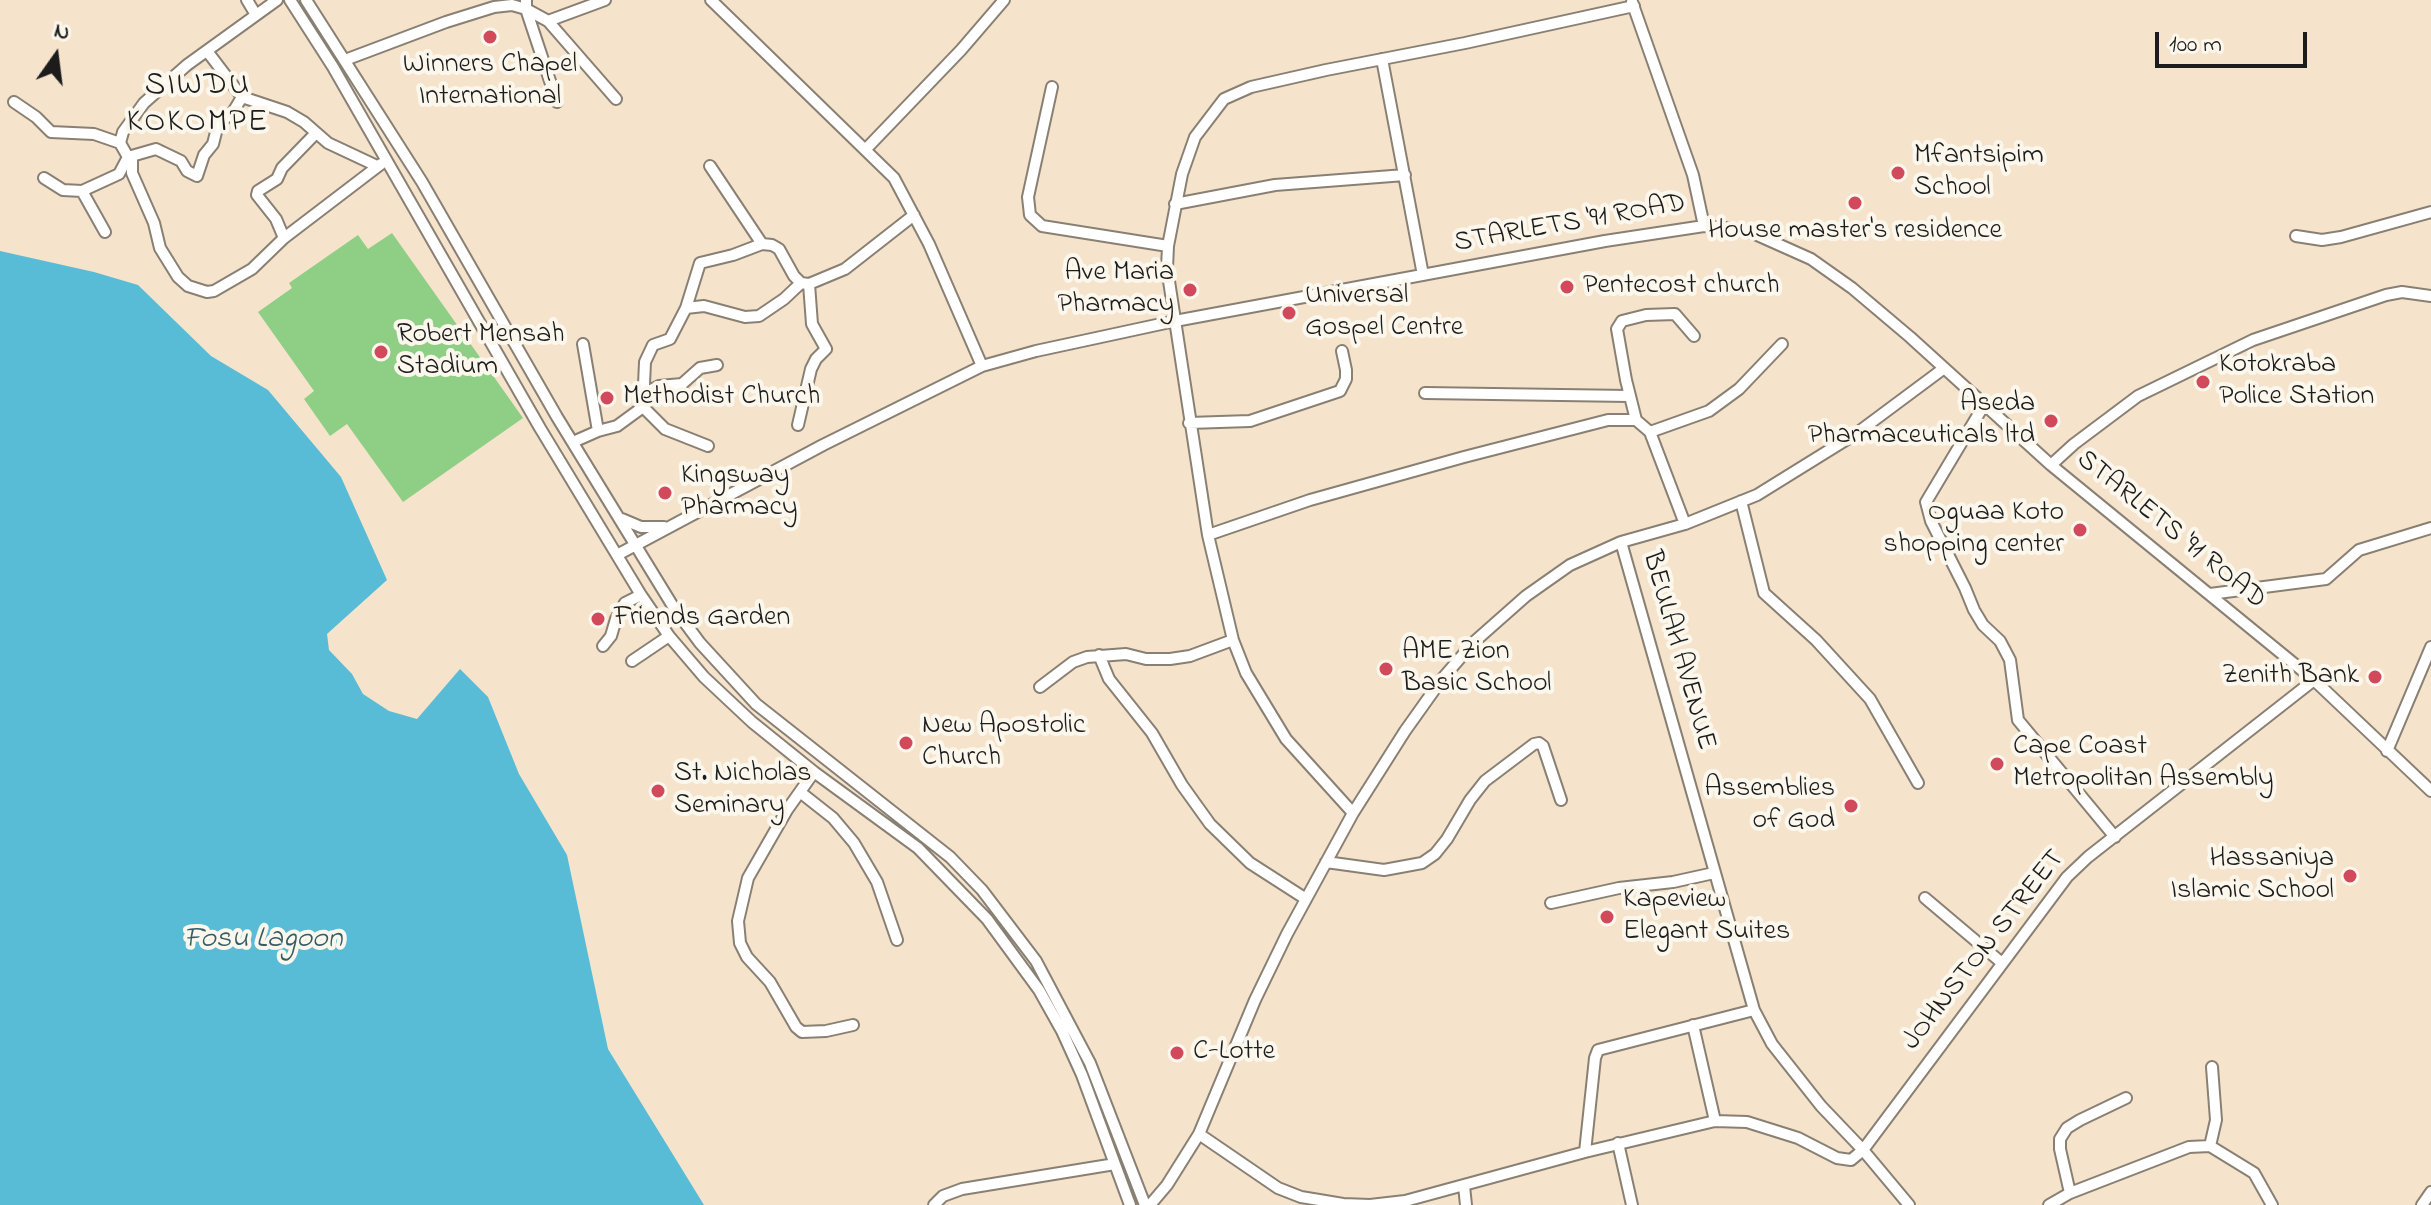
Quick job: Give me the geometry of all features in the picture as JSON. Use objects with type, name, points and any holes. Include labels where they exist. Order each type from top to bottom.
[{"type":"street","points":[[247,0],[256,15]]},
{"type":"street","points":[[120,143],[125,128],[144,103],[207,51],[277,0]]},
{"type":"street","points":[[290,0],[333,67],[382,165],[405,194],[540,428],[669,636],[704,677],[752,722],[918,848],[955,883],[1014,953],[1062,1031],[1082,1075],[1130,1205]]},
{"type":"street","points":[[306,0],[422,182],[557,417],[674,608],[700,643],[756,704],[950,857],[1009,923],[1044,974],[1090,1063],[1147,1205]]},
{"type":"street","points":[[548,21],[605,0]]},
{"type":"street","points":[[711,0],[894,178],[914,215],[982,366]]},
{"type":"street","points":[[866,149],[961,50],[1004,0]]},
{"type":"street","points":[[1353,813],[1286,739],[1246,673],[1233,640],[1208,535],[1166,280],[1175,204],[1195,137],[1224,99],[1251,87],[1633,3],[1693,175],[1704,226]]},
{"type":"street","points":[[345,60],[494,7],[526,5],[548,21],[616,99]]},
{"type":"street","points":[[526,5],[557,102]]},
{"type":"street","points":[[207,51],[242,97],[287,112],[328,143],[382,165]]},
{"type":"street","points":[[1382,59],[1423,275]]},
{"type":"street","points":[[1052,87],[1028,197],[1030,215],[1042,226],[1168,246]]},
{"type":"street","points":[[44,178],[63,190],[82,191],[119,174],[130,157],[150,149],[163,150],[197,176],[204,155],[213,144],[218,124],[233,112],[242,97]]},
{"type":"street","points":[[14,102],[51,132],[94,134],[120,143],[130,157],[132,173],[154,223],[160,248],[178,277],[198,290],[214,291],[252,269],[284,238],[382,165]]},
{"type":"street","points":[[284,238],[276,219],[257,195],[258,191],[277,179],[282,168],[316,133]]},
{"type":"street","points":[[710,166],[762,244]]},
{"type":"street","points":[[1175,204],[1275,185],[1405,175]]},
{"type":"street","points":[[405,194],[422,182]]},
{"type":"street","points":[[82,191],[105,232]]},
{"type":"street","points":[[2296,236],[2306,240],[2332,239],[2431,212]]},
{"type":"street","points":[[686,308],[704,306],[745,317],[759,316],[805,283],[845,269],[914,215]]},
{"type":"street","name":"STARLETS '91 ROAD","points":[[617,555],[982,366],[1175,321],[1605,241],[1704,226],[1755,234],[1811,259],[1852,288],[2051,465],[2314,680],[2431,791]]},
{"type":"street","points":[[573,442],[617,426],[643,407],[643,381],[649,352],[656,343],[670,339],[686,308],[700,263],[762,244],[779,249],[794,276],[805,283],[812,324],[826,349],[811,369],[798,425]]},
{"type":"street","points":[[2051,465],[2138,396],[2253,340],[2386,295],[2402,292],[2431,296]]},
{"type":"street","points":[[1685,524],[1650,432],[1636,420],[1617,329],[1622,321],[1646,315],[1675,314],[1694,336]]},
{"type":"street","points":[[583,344],[598,431]]},
{"type":"street","points":[[1650,432],[1709,411],[1739,389],[1782,344]]},
{"type":"street","points":[[1189,423],[1250,421],[1340,391],[1346,379],[1342,351]]},
{"type":"street","points":[[645,393],[659,386],[682,384],[700,368],[717,365]]},
{"type":"street","points":[[1621,542],[1685,524],[1793,475],[1857,433],[1943,369]]},
{"type":"street","points":[[1425,393],[1629,396]]},
{"type":"street","points":[[1984,405],[1926,502],[1931,521],[1978,618],[2000,641],[2010,660],[2018,720],[2115,837]]},
{"type":"street","points":[[643,407],[665,429],[708,446]]},
{"type":"street","points":[[540,428],[557,417]]},
{"type":"street","points":[[1208,535],[1310,500],[1464,457],[1608,420],[1636,420]]},
{"type":"street","points":[[1741,501],[1764,593],[1816,640],[1870,699],[1918,783]]},
{"type":"street","points":[[621,519],[641,527],[666,527]]},
{"type":"street","points":[[2210,594],[2326,579],[2359,550],[2431,528]]},
{"type":"street","name":"BEULAH AVENUE","points":[[1147,1205],[1167,1185],[1199,1134],[1255,1000],[1353,813],[1442,679],[1474,642],[1526,596],[1570,565],[1621,542],[1754,1010],[1772,1044],[1821,1106],[1909,1205]]},
{"type":"street","points":[[603,646],[611,636],[625,603],[641,595]]},
{"type":"street","points":[[632,661],[669,636]]},
{"type":"street","points":[[1040,687],[1073,662],[1099,655],[1126,654],[1146,659],[1170,659],[1190,656],[1233,640]]},
{"type":"street","points":[[2387,751],[2431,647]]},
{"type":"street","points":[[1099,655],[1109,679],[1152,733],[1182,785],[1210,824],[1250,863],[1306,899]]},
{"type":"street","name":"JOHNSTON STREET","points":[[1863,1150],[2067,877],[2314,680]]},
{"type":"street","points":[[1326,862],[1384,870],[1422,863],[1435,854],[1447,839],[1485,781],[1534,744],[1543,746],[1561,800]]},
{"type":"street","points":[[814,772],[760,853],[748,878],[738,921],[740,943],[802,1032],[853,1025]]},
{"type":"street","points":[[800,792],[833,818],[854,843],[877,882],[897,940]]},
{"type":"street","points":[[1551,903],[1619,888],[1673,882],[1714,873]]},
{"type":"street","points":[[1925,898],[2002,963]]},
{"type":"street","points":[[1585,1152],[1598,1050],[1754,1010]]},
{"type":"street","points":[[1693,1025],[1715,1121]]},
{"type":"street","points":[[2210,1146],[2216,1120],[2212,1067]]},
{"type":"street","points":[[2070,1193],[2060,1139],[2067,1128],[2126,1098]]},
{"type":"street","points":[[1199,1134],[1263,1180],[1301,1197],[1370,1205],[1405,1201],[1618,1143],[1715,1121],[1747,1122],[1798,1138],[1843,1160],[1851,1160],[1863,1150]]},
{"type":"street","points":[[1618,1143],[1632,1205]]},
{"type":"street","points":[[2049,1205],[2070,1193],[2189,1147],[2210,1146],[2254,1173],[2272,1205]]},
{"type":"street","points":[[934,1205],[943,1196],[962,1189],[1115,1164]]},
{"type":"street","points":[[1464,1186],[1466,1205]]},
{"type":"street","points":[[2422,1205],[2431,1192]]},
{"type":"green space","name":"Robert Mensah Stadium","points":[[392,233],[523,418],[403,502],[347,424],[330,436],[304,399],[314,391],[258,312],[292,288],[289,283],[358,235],[368,249]]},
{"type":"water","name":"Fosu Lagoon","points":[[0,251],[138,285],[211,356],[268,390],[341,477],[387,580],[327,634],[329,650],[352,674],[363,694],[389,711],[417,719],[460,669],[488,697],[519,774],[567,855],[608,1049],[704,1205],[0,1205]]},
{"type":"place","name":"Winners Chapel International","points":[[490,37]]},
{"type":"place","name":"Mfantsipim School","points":[[1898,173]]},
{"type":"place","name":"House master's residence","points":[[1855,203]]},
{"type":"place","name":"Pentecost church","points":[[1567,287]]},
{"type":"place","name":"Ave Maria Pharmacy","points":[[1190,290]]},
{"type":"place","name":"Universal Gospel Centre","points":[[1289,313]]},
{"type":"place","name":"Robert Mensah Stadium","points":[[381,352]]},
{"type":"place","name":"Kotokraba Police Station","points":[[2203,382]]},
{"type":"place","name":"Methodist Church","points":[[607,398]]},
{"type":"place","name":"Aseda Pharmaceuticals ltd","points":[[2051,421]]},
{"type":"place","name":"Kingsway Pharmacy","points":[[665,493]]},
{"type":"place","name":"Oguaa Koto shopping center","points":[[2080,530]]},
{"type":"place","name":"Friends Garden","points":[[598,619]]},
{"type":"place","name":"AME Zion Basic School","points":[[1386,669]]},
{"type":"place","name":"Zenith Bank","points":[[2375,677]]},
{"type":"place","name":"New Apostolic Church","points":[[906,743]]},
{"type":"place","name":"Cape Coast Metropolitan Assembly","points":[[1997,764]]},
{"type":"place","name":"St. Nicholas Seminary","points":[[658,791]]},
{"type":"place","name":"Assemblies of God","points":[[1851,806]]},
{"type":"place","name":"Hassaniya Islamic School","points":[[2350,876]]},
{"type":"place","name":"Kapeview Elegant Suites","points":[[1607,917]]},
{"type":"place","name":"C-Lotte","points":[[1177,1053]]},
{"type":"district","name":"SIWDU KOKOMPE","points":[[198,106]]}]
